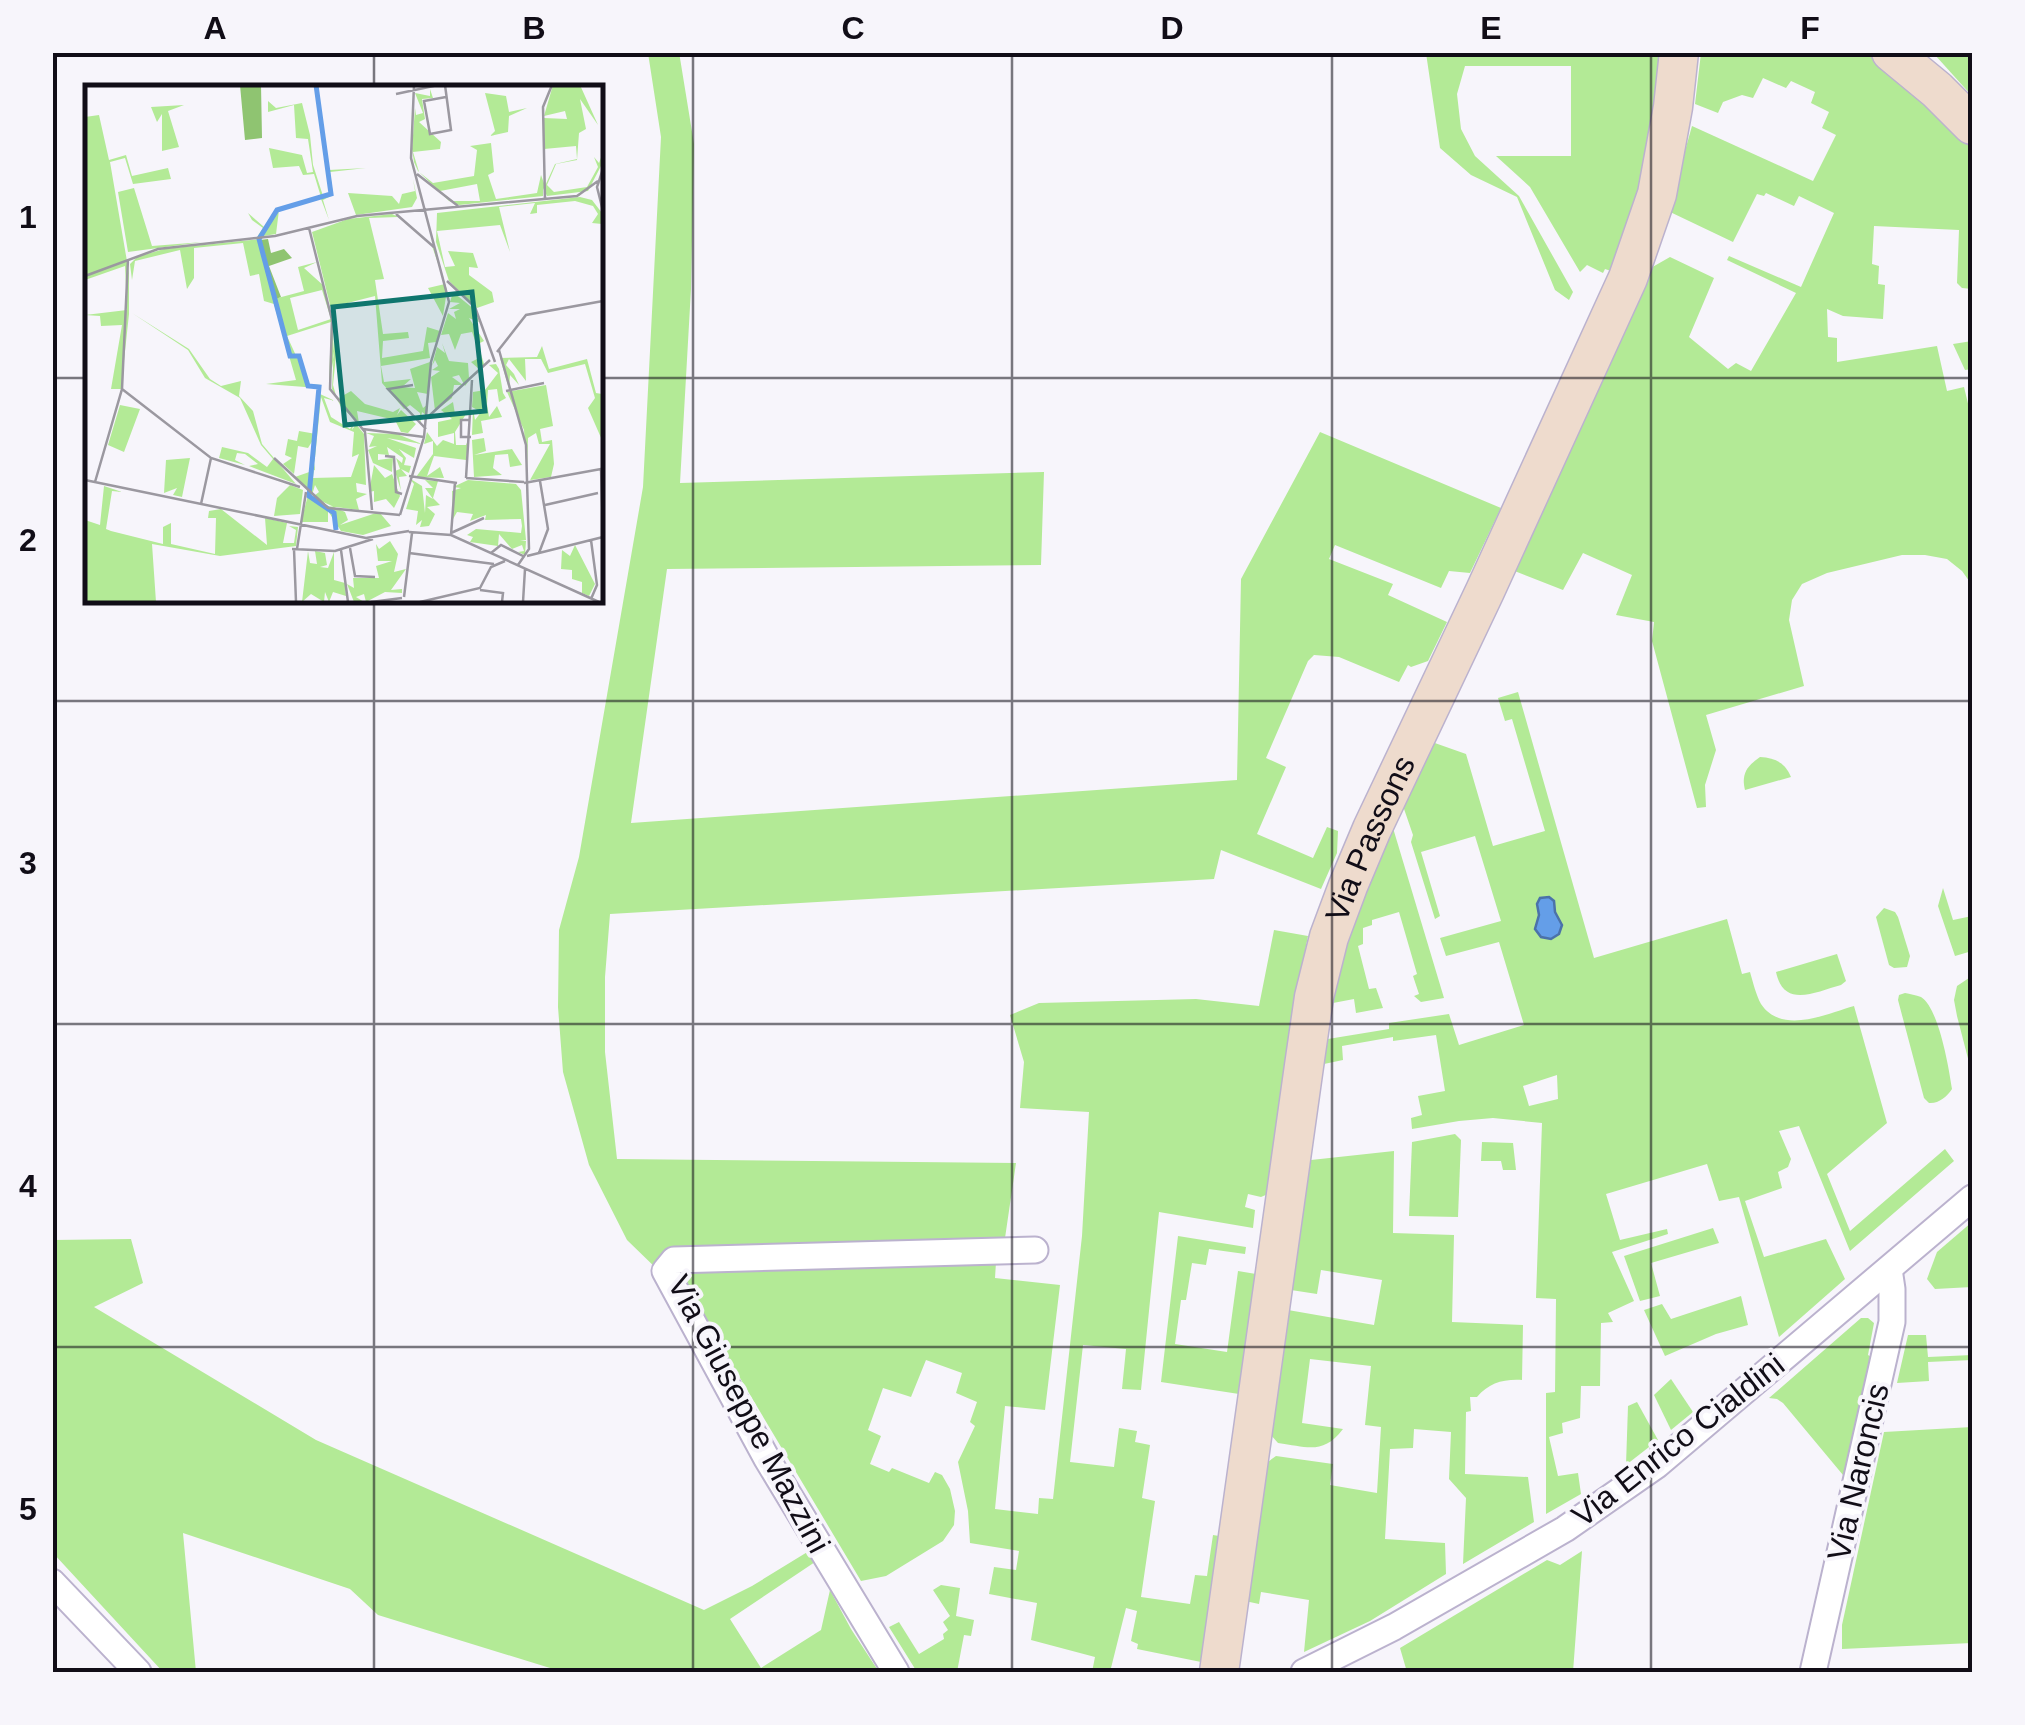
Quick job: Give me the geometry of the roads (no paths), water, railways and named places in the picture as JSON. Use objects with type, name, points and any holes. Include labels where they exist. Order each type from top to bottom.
[{"type":"street","name":"Via Passons","points":[[1219,1672],[1314,997],[1329,937],[1372,828],[1628,278],[1657,194],[1674,107],[1679,52]]},
{"type":"street","points":[[1890,52],[1972,125]]},
{"type":"street","name":"Via Enrico Cialdini","points":[[1312,1671],[1552,1536],[1657,1465],[1972,1198]]},
{"type":"street","name":"Via Giuseppe Mazzini","points":[[896,1672],[767,1460],[665,1271],[674,1260],[1035,1250]]},
{"type":"street","name":"Via Naroncis","points":[[1813,1672],[1892,1322],[1889,1270]]},
{"type":"street","points":[[52,1582],[138,1672]]},
{"type":"water","points":[[1549,897],[1562,925],[1559,934],[1551,939],[1541,937],[1535,929],[1537,904],[1540,898]]}]
